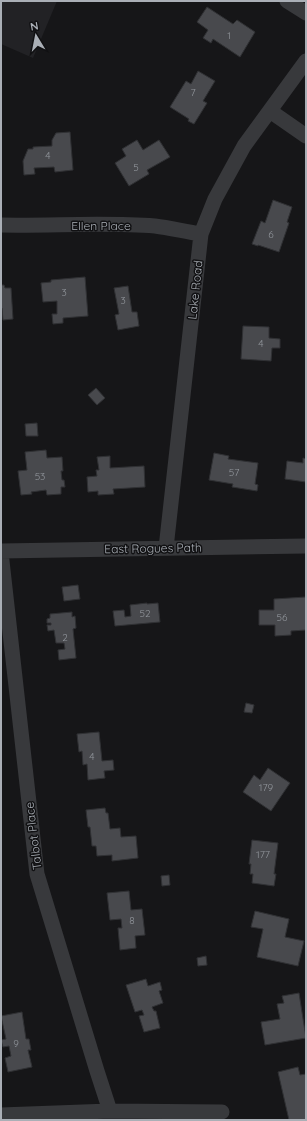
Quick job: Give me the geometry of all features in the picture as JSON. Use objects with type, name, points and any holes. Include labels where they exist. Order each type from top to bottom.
[{"type":"street","points":[[287,1],[306,13]]},
{"type":"street","name":"Lake Road","points":[[166,548],[201,234],[215,198],[227,174],[244,146],[306,61]]},
{"type":"street","points":[[270,111],[306,136]]},
{"type":"street","name":"Ellen Place","points":[[1,224],[41,226],[123,224],[157,227],[201,234]]},
{"type":"street","name":"East Rogues Path","points":[[1,551],[306,546]]},
{"type":"street","name":"Talbot Place","points":[[1,551],[38,874],[110,1110]]},
{"type":"street","points":[[1,1115],[110,1110],[222,1112]]},
{"type":"shaded area","points":[[1,1],[57,1],[33,58],[1,44]]},
{"type":"building","points":[[207,7],[233,24],[237,20],[255,32],[240,57],[213,39],[211,43],[203,38],[208,30],[197,22]]},
{"type":"building","points":[[198,71],[215,81],[203,101],[207,103],[194,124],[170,107],[186,81],[191,84]]},
{"type":"building","points":[[70,132],[73,170],[55,172],[54,167],[34,168],[35,174],[24,175],[23,161],[28,149],[33,149],[33,147],[52,146],[52,140],[56,133]]},
{"type":"building","points":[[137,140],[143,150],[159,140],[170,157],[147,170],[149,174],[129,186],[115,163],[126,156],[122,149]]},
{"type":"building","points":[[273,200],[292,207],[287,222],[289,223],[279,252],[252,244],[261,221],[265,223]]},
{"type":"building","points":[[85,277],[88,316],[63,318],[63,323],[53,324],[52,314],[57,314],[57,301],[43,302],[41,283],[51,282],[51,280]]},
{"type":"building","points":[[1,285],[4,285],[5,288],[11,288],[13,319],[3,320],[1,308]]},
{"type":"building","points":[[128,286],[132,312],[137,312],[139,326],[118,330],[115,315],[119,314],[114,288]]},
{"type":"building","points":[[243,326],[269,327],[269,338],[280,339],[280,348],[272,348],[271,361],[241,359]]},
{"type":"building","points":[[96,388],[105,398],[97,405],[88,395]]},
{"type":"building","points":[[37,423],[38,436],[26,436],[25,424]]},
{"type":"building","points":[[46,450],[47,458],[62,457],[63,471],[61,471],[62,480],[64,480],[65,487],[61,487],[61,494],[47,495],[46,490],[21,495],[18,471],[27,470],[25,452]]},
{"type":"building","points":[[214,453],[229,456],[228,459],[258,463],[255,484],[258,485],[257,491],[232,487],[233,484],[209,480]]},
{"type":"building","points":[[110,456],[110,468],[144,466],[145,487],[113,489],[114,494],[98,495],[98,491],[88,492],[87,477],[97,476],[96,470],[99,470],[97,457]]},
{"type":"building","points":[[303,458],[306,459],[306,482],[285,479],[287,461],[303,463]]},
{"type":"building","points":[[78,585],[80,599],[64,601],[62,587]]},
{"type":"building","points":[[306,597],[306,630],[291,631],[291,635],[275,636],[275,625],[259,625],[259,610],[274,610],[274,599]]},
{"type":"building","points":[[158,603],[160,622],[115,626],[113,611],[124,610],[125,617],[131,616],[130,605]]},
{"type":"building","points":[[72,612],[72,617],[75,616],[76,628],[73,629],[76,658],[59,660],[58,650],[65,649],[64,643],[56,643],[54,630],[48,631],[47,625],[51,625],[51,623],[47,623],[47,619],[50,618],[50,614]]},
{"type":"building","points":[[246,703],[254,705],[252,713],[244,712]]},
{"type":"building","points":[[99,732],[102,761],[113,760],[114,770],[104,771],[105,778],[88,780],[87,764],[83,765],[82,751],[79,752],[77,734]]},
{"type":"building","points":[[268,768],[290,783],[271,811],[243,792],[254,775],[260,780]]},
{"type":"building","points":[[105,808],[106,813],[108,813],[110,829],[120,828],[121,837],[136,836],[138,858],[112,861],[112,855],[97,856],[96,846],[92,846],[86,810]]},
{"type":"building","points":[[252,840],[278,843],[274,886],[252,883],[253,874],[250,874],[251,864],[249,864]]},
{"type":"building","points":[[169,875],[170,885],[162,886],[161,876]]},
{"type":"building","points":[[129,891],[131,910],[142,909],[145,935],[135,936],[136,948],[120,950],[118,928],[122,928],[121,919],[110,920],[107,893]]},
{"type":"building","points":[[255,911],[289,919],[285,937],[304,941],[298,966],[257,957],[263,929],[251,927]]},
{"type":"building","points":[[206,956],[207,965],[198,966],[197,958]]},
{"type":"building","points":[[146,979],[148,986],[160,982],[162,990],[159,991],[163,1003],[152,1007],[154,1011],[156,1011],[160,1028],[144,1032],[139,1016],[144,1015],[142,1010],[135,1012],[126,985]]},
{"type":"building","points":[[299,993],[306,1038],[265,1045],[261,1022],[280,1019],[277,1004],[284,1003],[282,996]]},
{"type":"building","points":[[22,1012],[26,1039],[29,1039],[31,1050],[28,1050],[32,1067],[8,1072],[5,1058],[11,1056],[9,1046],[3,1047],[1,1040],[6,1039],[1,1016]]},
{"type":"building","points":[[298,1067],[300,1075],[306,1074],[306,1120],[289,1120],[278,1072]]}]
